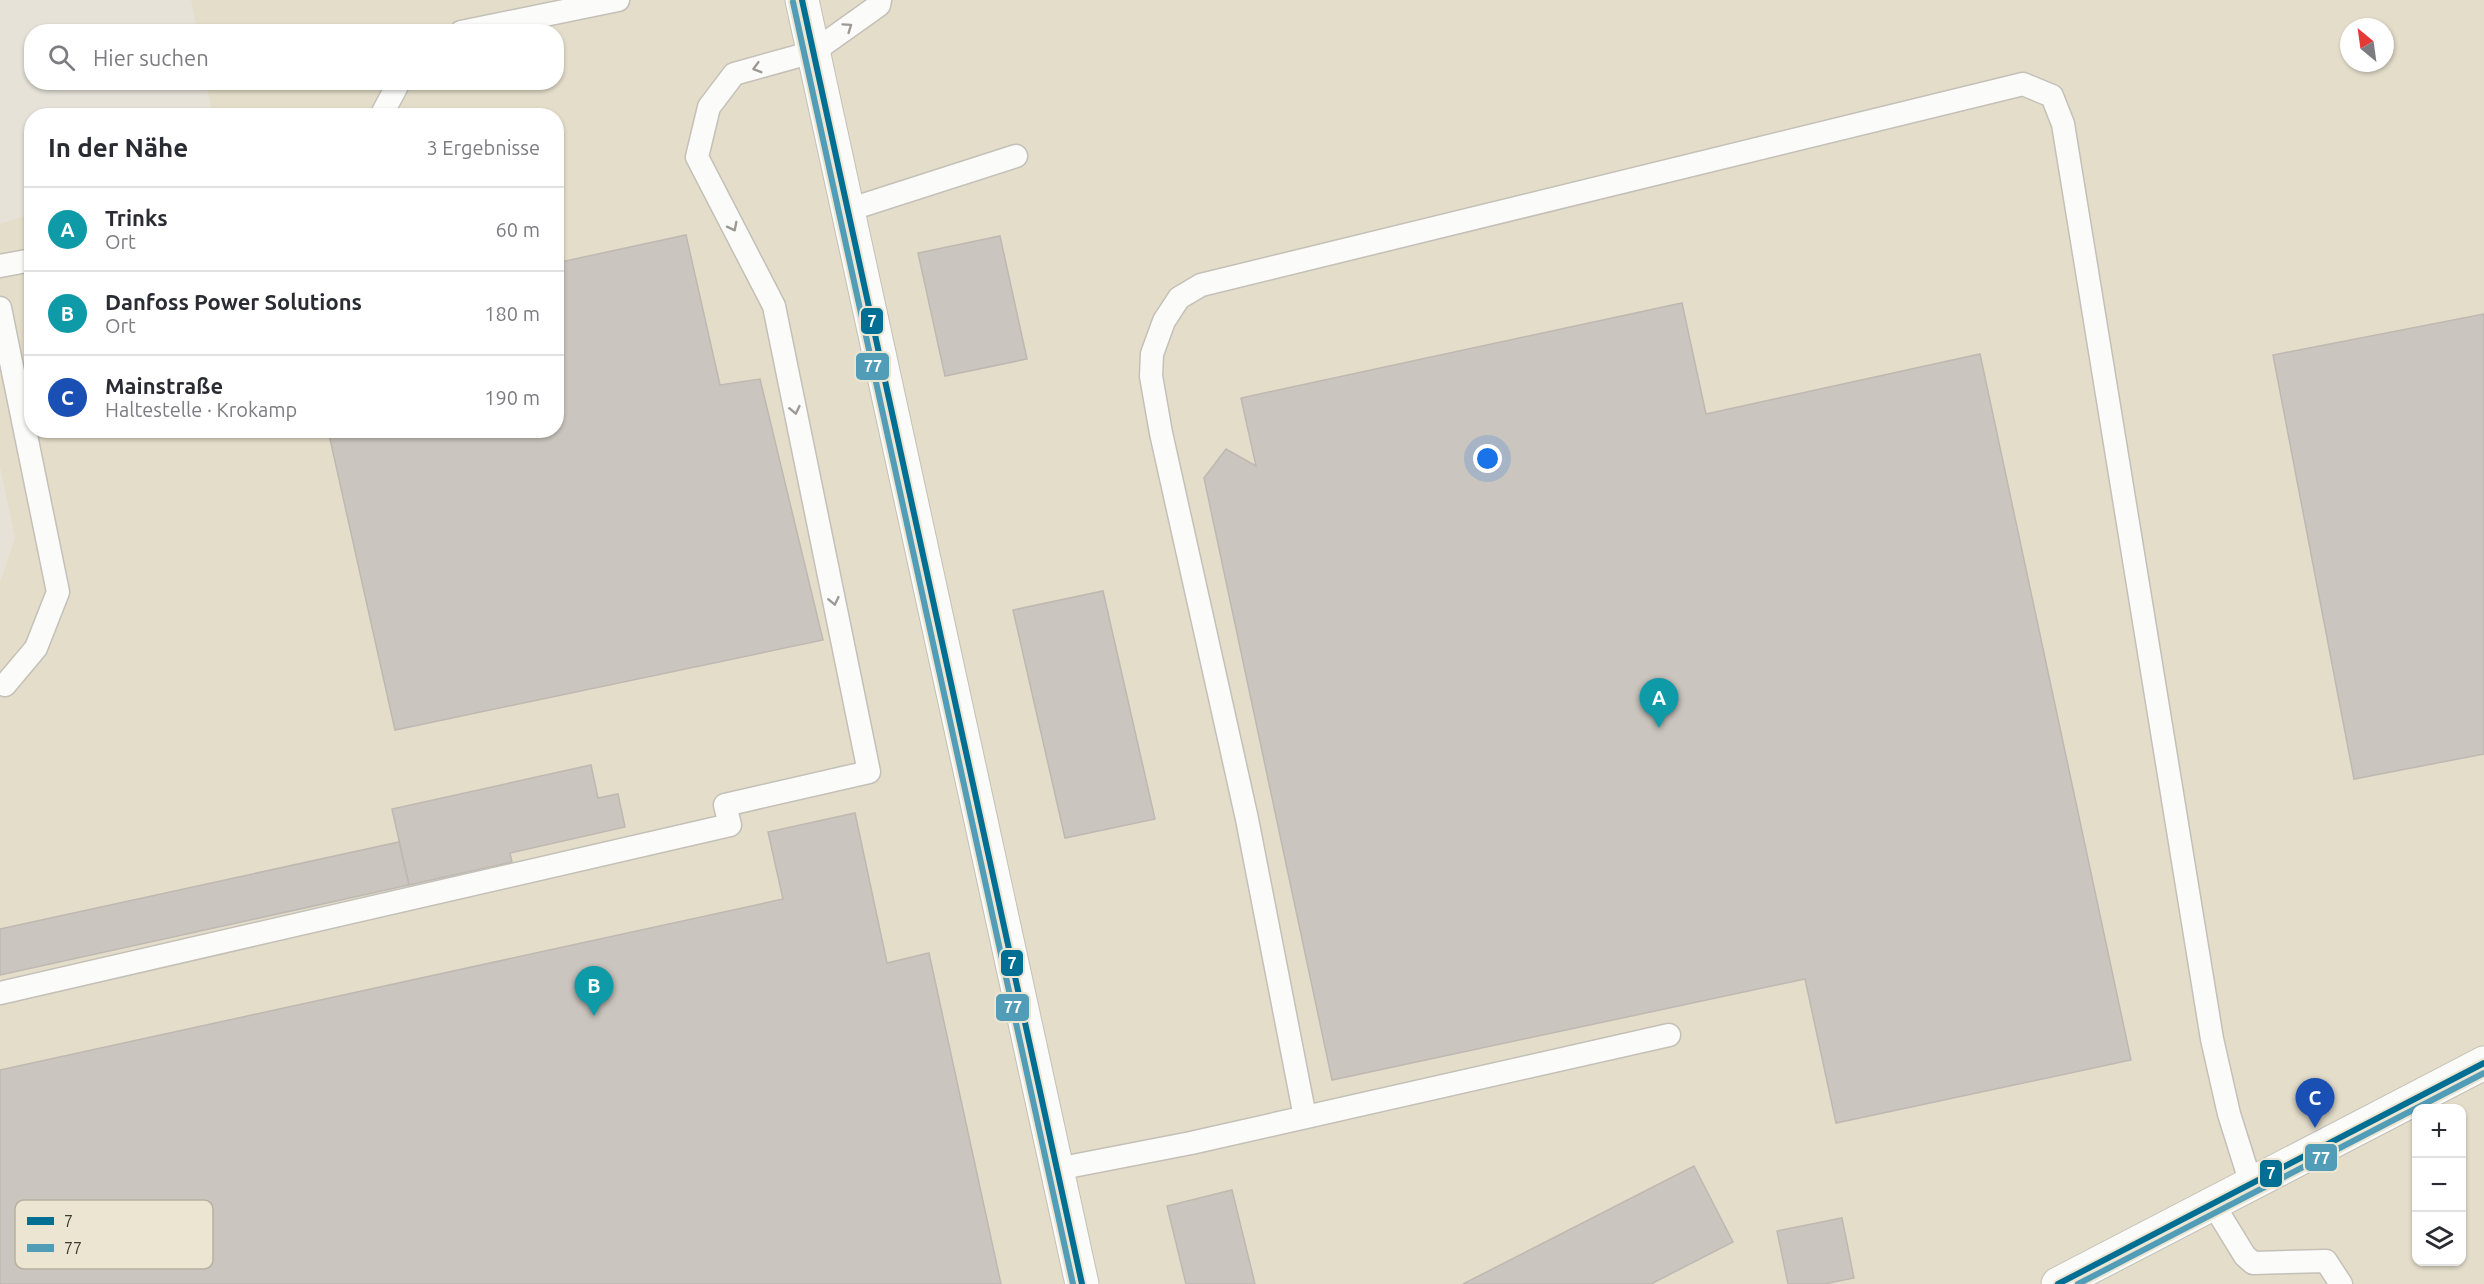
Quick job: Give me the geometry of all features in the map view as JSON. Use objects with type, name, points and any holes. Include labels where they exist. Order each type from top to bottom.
[{"type":"street","points":[[802,0],[1082,1284]]},
{"type":"street","points":[[2073,1280],[2212,1204],[2484,1063]]},
{"type":"lane","points":[[500,24],[618,0]]},
{"type":"lane","points":[[0,993],[730,825],[725,805],[869,772],[774,306],[697,157],[709,107],[734,74],[813,52],[879,5],[880,0]]},
{"type":"lane","points":[[1305,1117],[1247,819],[1161,433],[1151,376],[1152,354],[1164,321],[1179,298],[1201,285],[2023,84],[2052,96],[2063,124],[2212,1039],[2229,1114],[2251,1184]]},
{"type":"lane","points":[[385,108],[395,90]]},
{"type":"lane","points":[[848,210],[1016,156]]},
{"type":"lane","points":[[0,266],[24,262]]},
{"type":"lane","points":[[0,308],[24,426]]},
{"type":"lane","points":[[5,685],[36,648],[58,592],[27,438]]},
{"type":"lane","points":[[1057,1169],[1191,1143],[1669,1035]]},
{"type":"lane","points":[[2212,1204],[2245,1256],[2253,1263],[2264,1265],[2326,1261],[2341,1284]]},
{"type":"shaded area","points":[[191,0],[2484,0],[2484,1284],[0,1284],[0,582],[15,538],[0,467],[0,224],[24,216],[24,438],[564,438],[564,108],[211,108],[208,90],[564,90],[564,24],[196,24]]},
{"type":"building","points":[[686,235],[720,385],[760,379],[823,640],[395,730],[330,438],[564,438],[564,261]]},
{"type":"building","points":[[1000,236],[1027,359],[945,376],[918,253]]},
{"type":"building","points":[[1682,303],[1706,414],[1980,354],[2131,1060],[1836,1123],[1805,979],[1332,1080],[1204,478],[1226,449],[1256,466],[1241,398]]},
{"type":"building","points":[[2484,314],[2484,754],[2354,779],[2273,355]]},
{"type":"building","points":[[1103,591],[1155,819],[1065,838],[1013,610]]},
{"type":"building","points":[[591,765],[598,798],[618,794],[625,827],[510,853],[512,862],[409,885],[392,809]]},
{"type":"building","points":[[855,813],[887,963],[929,953],[1001,1284],[0,1284],[0,1070],[783,899],[768,832]]},
{"type":"building","points":[[399,842],[409,885],[0,975],[0,929]]},
{"type":"building","points":[[1694,1166],[1733,1242],[1651,1284],[1463,1284]]},
{"type":"building","points":[[1232,1190],[1255,1284],[1186,1284],[1167,1206]]},
{"type":"building","points":[[1842,1218],[1854,1278],[1824,1284],[1788,1284],[1777,1231]]},
{"type":"transit line","name":"7","points":[[802,0],[1082,1284]]},
{"type":"transit line","name":"77","points":[[793,2],[1073,1284]]},
{"type":"transit line","name":"7","points":[[2058,1284],[2484,1063]]},
{"type":"transit line","name":"77","points":[[2078,1284],[2484,1073]]},
{"type":"place","name":"Trinks","points":[[1659,728]]},
{"type":"place","name":"Danfoss Power Solutions","points":[[594,1016]]},
{"type":"place","name":"Mainstraße","points":[[2315,1128]]}]
